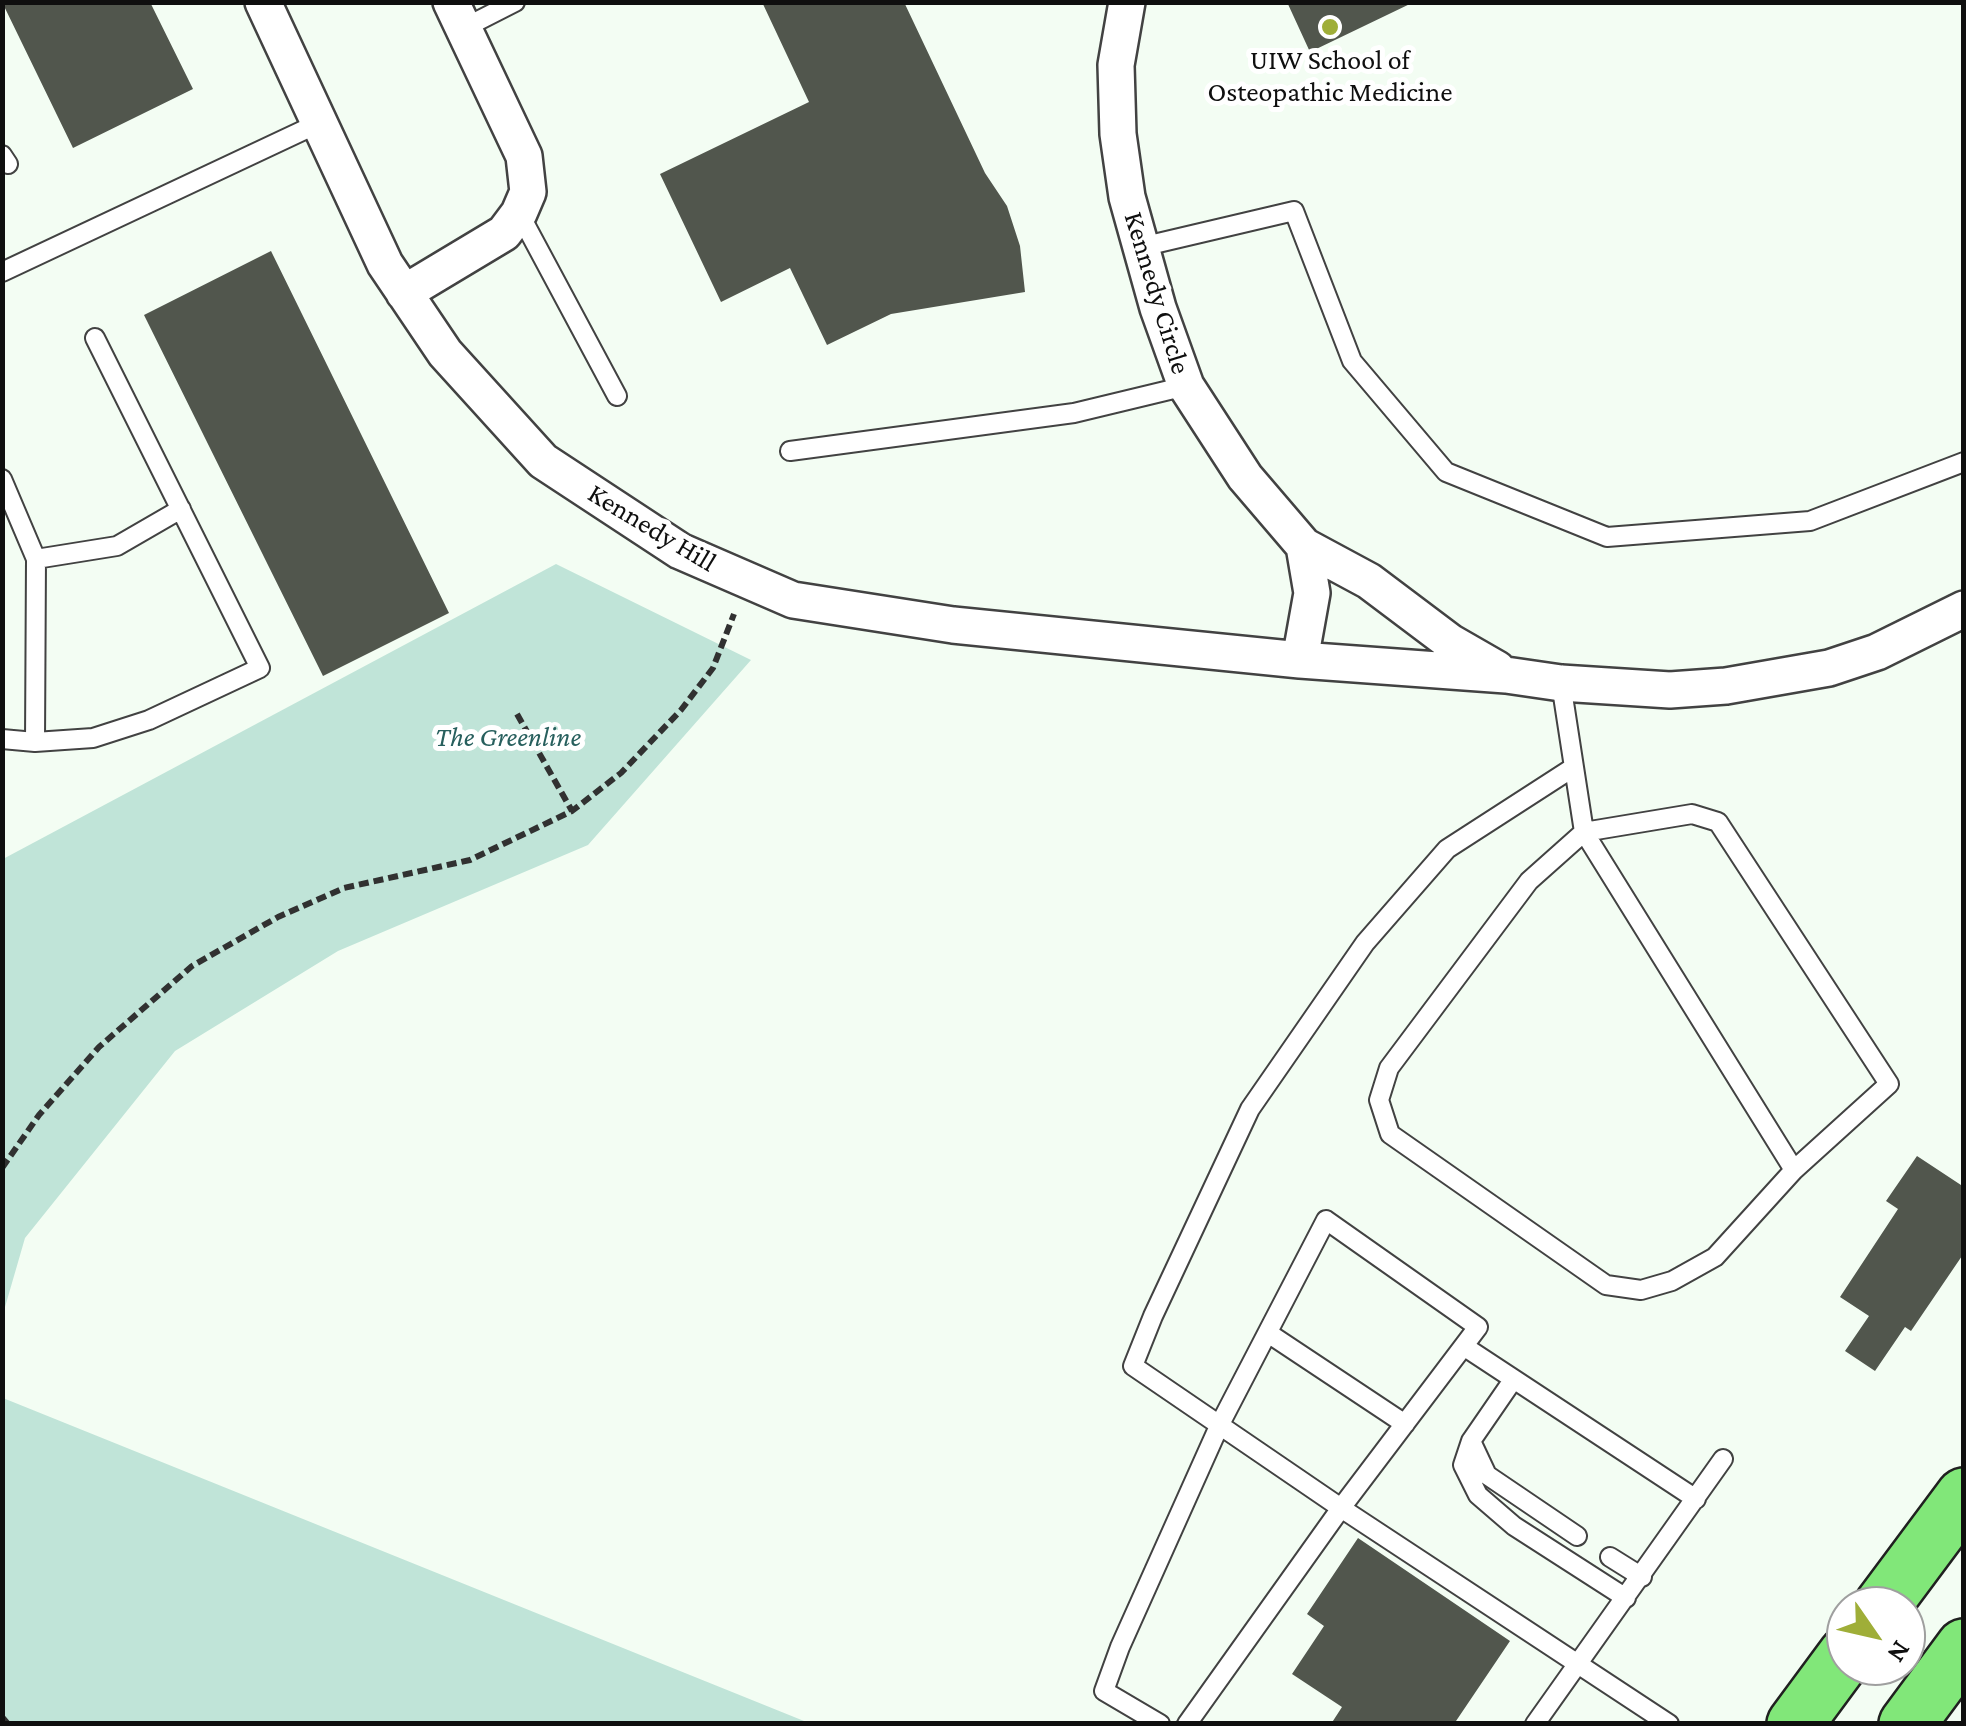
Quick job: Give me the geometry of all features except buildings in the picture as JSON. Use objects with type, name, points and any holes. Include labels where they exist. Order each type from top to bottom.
[{"type":"main road","points":[[1897,1586],[1964,1496]]},
{"type":"main road","points":[[1907,1724],[1964,1647]]},
{"type":"main road","points":[[1795,1724],[1826,1682]]},
{"type":"street","name":"Kennedy Hill","points":[[263,2],[385,264],[445,353],[543,461],[680,551],[793,600],[953,626],[1300,660]]},
{"type":"street","name":"Kennedy Circle","points":[[1127,2],[1116,65],[1118,134],[1127,197],[1158,308],[1186,386],[1245,478],[1304,546],[1369,580],[1450,642],[1506,674]]},
{"type":"street","points":[[404,294],[504,233],[528,192],[524,156],[458,16]]},
{"type":"street","points":[[1300,660],[1312,593],[1304,546]]},
{"type":"street","name":"Kennedy Circle","points":[[1300,660],[1506,674],[1560,684],[1670,690],[1726,686],[1829,668],[1877,652],[1964,609]]},
{"type":"lane","points":[[458,16],[516,2]]},
{"type":"lane","points":[[2,272],[319,123]]},
{"type":"lane","points":[[1141,247],[1294,211],[1352,361],[1446,472],[1608,537],[1810,521],[1964,462]]},
{"type":"lane","points":[[519,212],[617,396]]},
{"type":"lane","points":[[2,739],[35,742],[94,738],[148,720],[260,668],[95,338]]},
{"type":"lane","points":[[790,451],[1074,412],[1186,386]]},
{"type":"lane","points":[[2,479],[36,558],[35,742]]},
{"type":"lane","points":[[36,558],[117,546],[180,509]]},
{"type":"lane","points":[[1560,684],[1584,832],[1794,1170]]},
{"type":"lane","points":[[1574,767],[1446,849],[1365,944],[1250,1109],[1133,1366],[1669,1724]]},
{"type":"lane","points":[[1692,814],[1718,822],[1889,1084],[1794,1170],[1715,1257],[1672,1280],[1641,1290],[1606,1285],[1390,1134],[1379,1100],[1389,1068],[1529,881],[1584,832],[1692,814]]},
{"type":"lane","points":[[1160,1724],[1104,1692],[1120,1647],[1220,1424],[1326,1220],[1478,1327],[1341,1508],[1188,1724]]},
{"type":"lane","points":[[1268,1333],[1405,1424]]},
{"type":"lane","points":[[1465,1347],[1696,1499]]},
{"type":"lane","points":[[1512,1380],[1472,1441],[1463,1465],[1478,1495],[1514,1526],[1626,1598]]},
{"type":"lane","points":[[1472,1441],[1487,1475],[1576,1536]]},
{"type":"lane","points":[[1535,1724],[1723,1459]]},
{"type":"lane","points":[[1610,1556],[1642,1577]]},
{"type":"path","points":[[2,1168],[40,1115],[98,1047],[192,966],[278,917],[344,888],[470,860],[572,811],[621,773],[681,710],[713,668],[745,580]]},
{"type":"path","points":[[517,714],[572,811]]},
{"type":"path","points":[[2,1717],[8,1724]]},
{"type":"green space","name":"The Greenline","points":[[556,564],[751,660],[588,845],[338,951],[175,1051],[25,1238],[3,1314],[3,859]]},
{"type":"green space","points":[[3,1398],[809,1723],[3,1723]]},
{"type":"place","name":"UIW School of Osteopathic Medicine","points":[[1330,27]]}]
